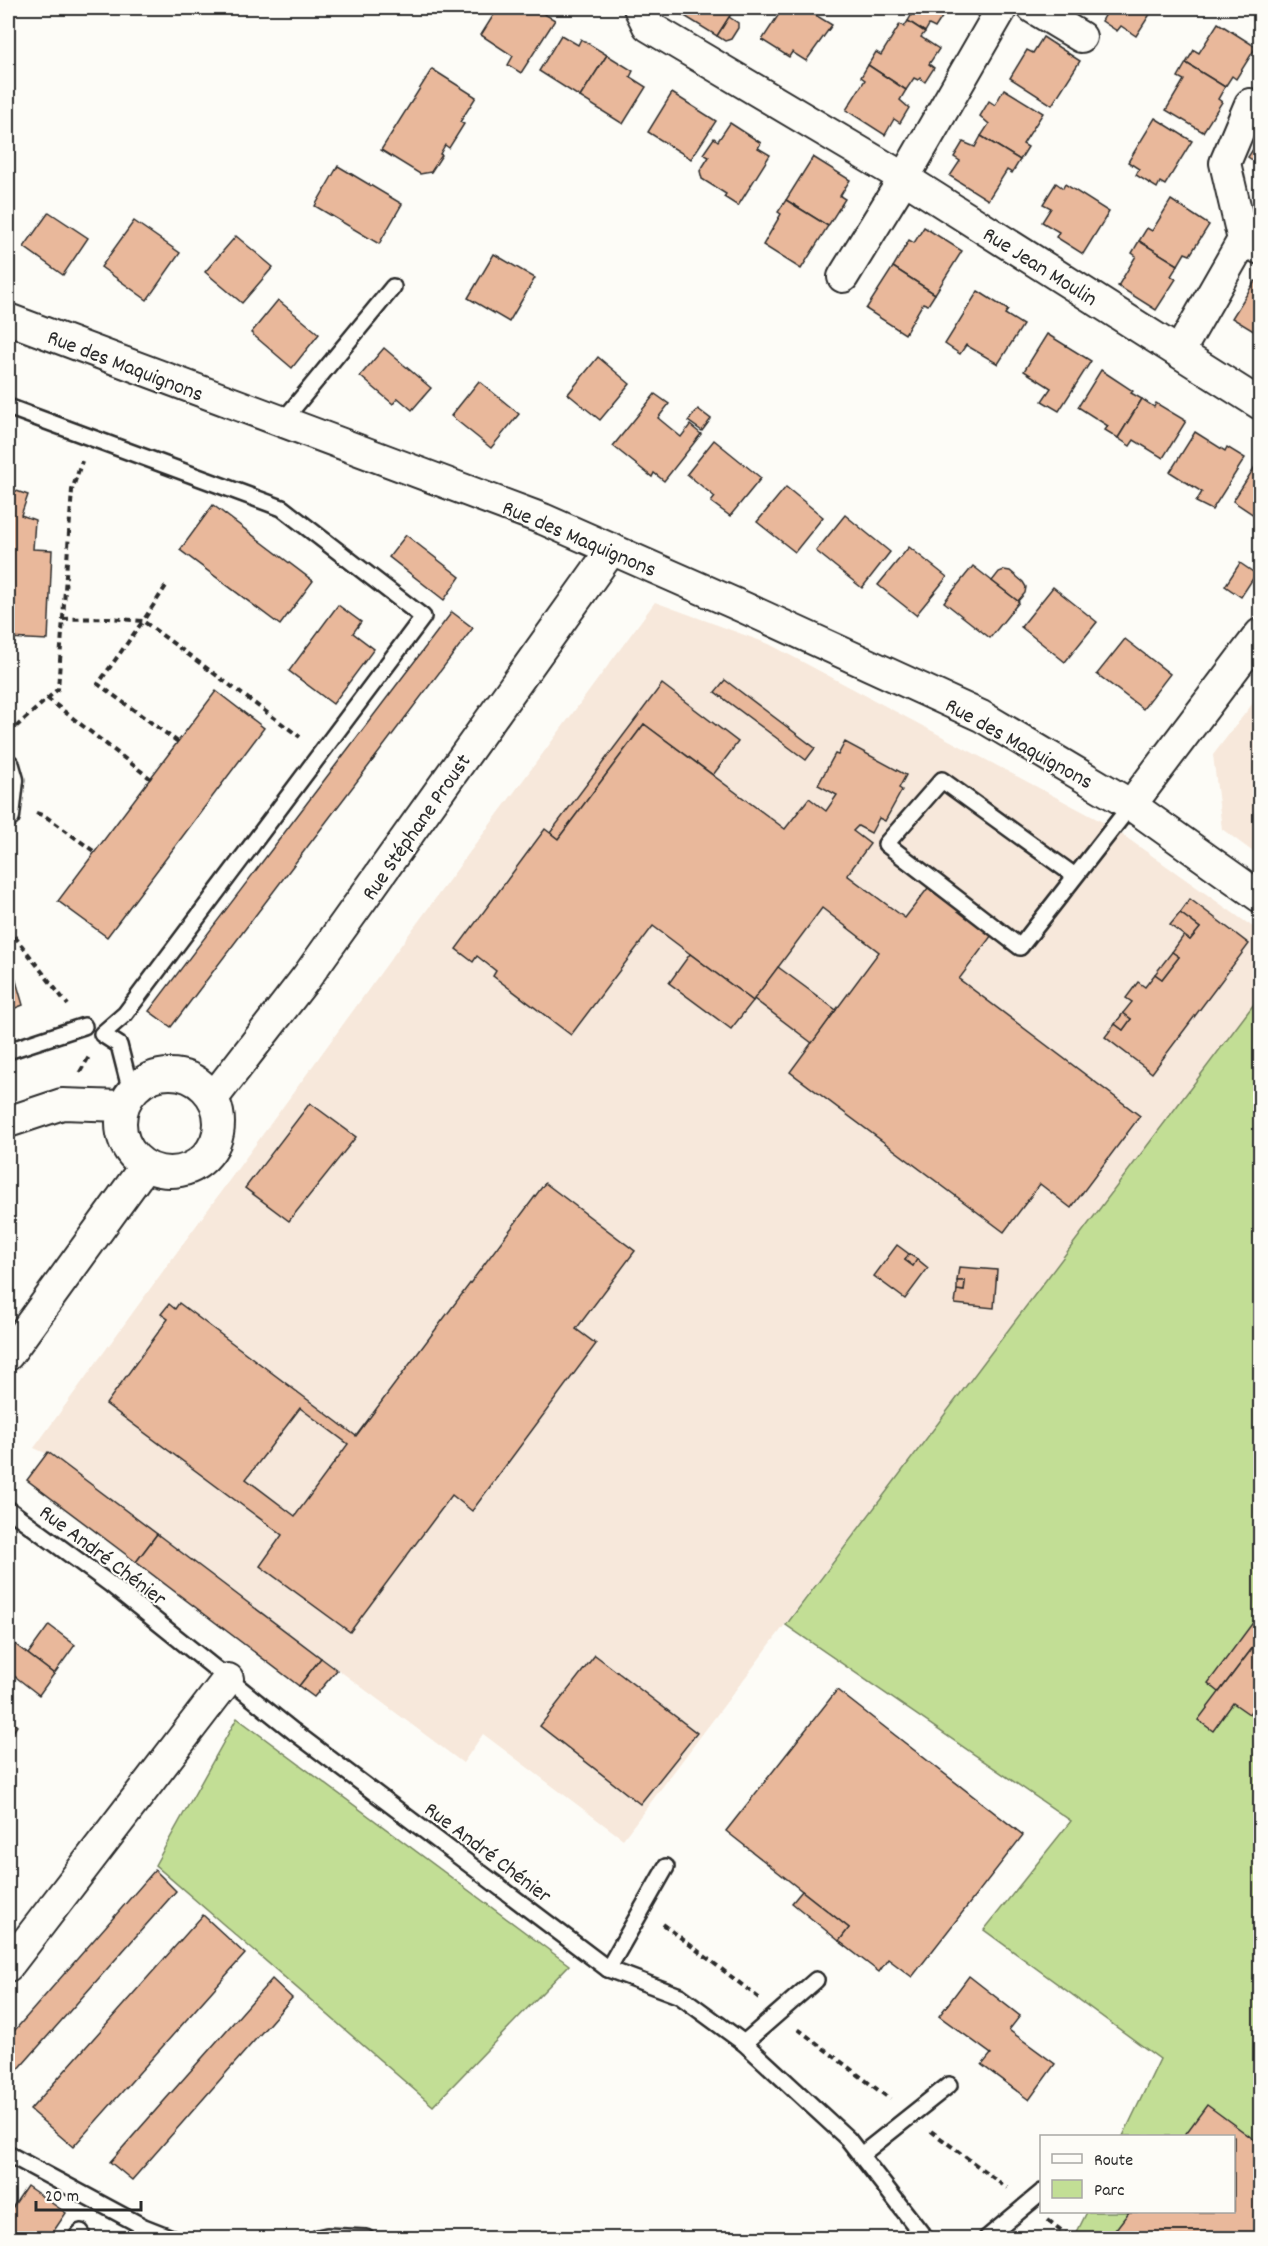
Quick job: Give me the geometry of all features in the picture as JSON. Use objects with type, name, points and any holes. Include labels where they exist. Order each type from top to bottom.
[{"type":"street","name":"Rue Jean Moulin","points":[[639,8],[648,26],[904,178],[1260,404]]},
{"type":"street","points":[[843,277],[904,178],[1002,8]]},
{"type":"street","points":[[1033,8],[1081,37]]},
{"type":"street","points":[[1179,352],[1252,245],[1225,163],[1250,104]]},
{"type":"street","name":"Rue des Maquignons","points":[[8,319],[543,519],[981,716],[1131,805],[1260,897]]},
{"type":"street","name":"Rue Stéphane Proust","points":[[213,1098],[306,978],[612,549]]},
{"type":"street","points":[[1131,805],[1260,634]]},
{"type":"street","points":[[8,766],[12,780],[8,810]]},
{"type":"street","points":[[173,1073],[189,1077],[203,1086],[213,1098],[218,1113],[219,1129],[214,1145],[205,1158],[191,1167],[176,1172],[160,1171],[145,1166],[132,1155],[123,1140],[120,1123],[127,1099],[142,1081],[157,1074],[173,1073]]},
{"type":"street","points":[[8,1122],[62,1104],[127,1099]]},
{"type":"street","points":[[8,1355],[145,1166]]},
{"type":"street","points":[[8,1966],[228,1679]]},
{"type":"lane","points":[[282,422],[393,287]]},
{"type":"lane","points":[[8,407],[282,508],[423,617],[125,1014],[102,1034],[119,1045],[127,1099]]},
{"type":"lane","points":[[1075,876],[942,780],[886,844],[1020,947],[1131,805]]},
{"type":"lane","points":[[8,1051],[84,1026]]},
{"type":"lane","name":"Rue André Chénier","points":[[8,1509],[110,1584],[293,1731],[608,1969],[680,1996],[744,2043],[848,2139],[925,2238]]},
{"type":"lane","points":[[608,1969],[666,1867]]},
{"type":"lane","points":[[744,2043],[816,1980]]},
{"type":"lane","points":[[861,2155],[949,2085]]},
{"type":"lane","points":[[8,2154],[144,2227],[172,2238]]},
{"type":"lane","points":[[987,2238],[1040,2193]]},
{"type":"lane","points":[[318,2238],[327,2236],[366,2238]]},
{"type":"path","points":[[8,734],[58,689],[72,490],[90,437]]},
{"type":"path","points":[[168,583],[98,684],[178,742]]},
{"type":"path","points":[[63,619],[109,618],[143,621],[321,752]]},
{"type":"path","points":[[47,698],[151,778]]},
{"type":"path","points":[[8,810],[45,816],[95,852]]},
{"type":"path","points":[[644,1908],[777,2013],[1040,2213]]},
{"type":"path","points":[[1040,2213],[1071,2238]]},
{"type":"shaded area","points":[[655,602],[769,644],[1110,826],[1260,932],[1260,996],[623,1839],[483,1734],[463,1763],[54,1457],[34,1448],[398,949]]},
{"type":"shaded area","points":[[1260,694],[1260,857],[1222,829],[1213,755]]},
{"type":"green space","points":[[1260,996],[1260,2238],[1074,2238],[1086,2213],[1235,2213],[1235,2135],[1123,2135],[1160,2059],[984,1930],[1071,1821],[786,1625]]},
{"type":"green space","points":[[237,1718],[569,1965],[433,2106],[155,1865]]},
{"type":"building","points":[[498,8],[534,8],[555,20],[521,73],[508,65],[513,56],[481,35]]},
{"type":"building","points":[[681,8],[735,8],[717,36],[678,12]]},
{"type":"building","points":[[783,8],[804,8],[832,25],[806,61],[792,52],[789,57],[762,40]]},
{"type":"building","points":[[901,8],[948,8],[935,28],[929,25],[925,32],[908,21],[912,14]]},
{"type":"building","points":[[1101,8],[1154,8],[1136,36],[1121,26],[1117,31],[1102,21],[1107,12]]},
{"type":"building","points":[[729,17],[738,23],[738,28],[731,39],[725,41],[717,36]]},
{"type":"building","points":[[908,21],[925,32],[921,37],[939,49],[929,64],[934,68],[925,82],[920,78],[918,80],[914,78],[906,90],[868,65],[876,52],[881,55],[900,24],[904,27]]},
{"type":"building","points":[[1218,23],[1256,47],[1236,79],[1232,76],[1225,87],[1186,63],[1194,50],[1199,53]]},
{"type":"building","points":[[561,35],[578,45],[581,39],[607,55],[580,97],[539,71]]},
{"type":"building","points":[[1043,37],[1080,61],[1052,105],[1010,78],[1027,50],[1033,53]]},
{"type":"building","points":[[607,55],[633,71],[630,77],[646,87],[623,124],[580,97]]},
{"type":"building","points":[[1186,63],[1225,87],[1218,99],[1222,102],[1203,132],[1166,110],[1184,80],[1178,77]]},
{"type":"building","points":[[868,65],[906,90],[900,100],[909,108],[900,123],[894,119],[885,135],[846,110],[865,80],[861,77]]},
{"type":"building","points":[[432,69],[476,97],[460,122],[464,124],[449,148],[445,145],[440,154],[442,155],[431,172],[420,174],[381,150]]},
{"type":"building","points":[[1004,89],[1043,113],[1023,144],[1028,147],[1020,160],[981,136],[989,124],[980,116],[989,101],[995,105]]},
{"type":"building","points":[[672,93],[716,121],[691,159],[648,132]]},
{"type":"building","points":[[1155,118],[1192,141],[1165,185],[1160,182],[1157,188],[1136,175],[1139,169],[1128,162]]},
{"type":"building","points":[[730,123],[761,143],[758,148],[770,155],[738,206],[724,197],[726,194],[702,179],[700,171],[709,157],[703,154],[714,138],[718,141]]},
{"type":"building","points":[[1260,126],[1260,165],[1248,157],[1257,143],[1252,140]]},
{"type":"building","points":[[981,136],[1020,160],[1012,173],[1007,170],[988,200],[950,176],[960,161],[954,157],[963,142],[975,147]]},
{"type":"building","points":[[813,157],[850,180],[840,196],[845,199],[828,226],[786,200]]},
{"type":"building","points":[[338,166],[402,204],[379,244],[315,206]]},
{"type":"building","points":[[1056,183],[1063,188],[1065,184],[1109,212],[1083,254],[1056,237],[1059,232],[1042,222],[1051,208],[1043,204]]},
{"type":"building","points":[[786,200],[828,226],[801,269],[763,245],[781,214],[778,212]]},
{"type":"building","points":[[1171,200],[1209,225],[1190,255],[1185,253],[1178,265],[1139,241],[1147,228],[1152,231]]},
{"type":"building","points":[[49,212],[88,238],[63,275],[24,247]]},
{"type":"building","points":[[134,221],[180,253],[147,300],[101,267]]},
{"type":"building","points":[[924,227],[962,251],[935,294],[893,267],[909,240],[914,243]]},
{"type":"building","points":[[236,236],[273,267],[242,303],[205,272]]},
{"type":"building","points":[[1139,241],[1178,265],[1171,276],[1176,279],[1156,310],[1118,286],[1136,256],[1132,253]]},
{"type":"building","points":[[494,254],[535,278],[509,322],[468,298]]},
{"type":"building","points":[[893,267],[935,294],[928,305],[923,303],[905,334],[866,309]]},
{"type":"building","points":[[1255,281],[1260,284],[1260,335],[1232,318]]},
{"type":"building","points":[[978,291],[1008,310],[1005,314],[1023,325],[998,364],[966,345],[960,354],[945,344]]},
{"type":"building","points":[[278,300],[319,334],[292,368],[251,333]]},
{"type":"building","points":[[1047,334],[1091,361],[1059,411],[1042,401],[1051,388],[1024,371]]},
{"type":"building","points":[[384,348],[431,388],[412,410],[398,398],[393,404],[360,376]]},
{"type":"building","points":[[598,357],[630,384],[600,420],[568,394]]},
{"type":"building","points":[[1101,370],[1142,399],[1118,438],[1105,430],[1108,426],[1078,407]]},
{"type":"building","points":[[479,381],[519,414],[491,448],[451,416]]},
{"type":"building","points":[[655,394],[669,404],[658,418],[681,437],[690,425],[701,434],[664,481],[654,473],[652,477],[613,446]]},
{"type":"building","points":[[1142,399],[1154,407],[1156,403],[1186,421],[1163,458],[1134,440],[1130,446],[1118,438]]},
{"type":"building","points":[[698,409],[711,419],[702,431],[688,421]]},
{"type":"building","points":[[1195,432],[1225,451],[1227,447],[1245,458],[1212,510],[1196,502],[1202,492],[1170,472]]},
{"type":"building","points":[[714,440],[761,478],[730,516],[711,502],[715,497],[687,474]]},
{"type":"building","points":[[1256,465],[1260,468],[1260,519],[1233,501]]},
{"type":"building","points":[[786,487],[823,517],[795,552],[757,522]]},
{"type":"building","points":[[8,488],[28,495],[21,515],[35,520],[33,549],[52,550],[48,640],[8,638]]},
{"type":"building","points":[[213,505],[313,581],[280,625],[180,550]]},
{"type":"building","points":[[845,515],[890,552],[862,588],[816,551]]},
{"type":"building","points":[[406,535],[460,577],[444,600],[389,557]]},
{"type":"building","points":[[909,547],[947,577],[916,615],[878,585]]},
{"type":"building","points":[[1240,563],[1256,574],[1241,597],[1225,586]]},
{"type":"building","points":[[973,566],[1019,602],[990,638],[944,602]]},
{"type":"building","points":[[1010,571],[1026,587],[1025,593],[1018,601],[992,581],[999,572]]},
{"type":"building","points":[[1053,587],[1097,622],[1065,662],[1021,627]]},
{"type":"building","points":[[338,605],[361,622],[353,633],[374,649],[333,704],[289,671]]},
{"type":"building","points":[[452,612],[473,628],[171,1027],[149,1011]]},
{"type":"building","points":[[1125,639],[1170,674],[1143,709],[1097,674]]},
{"type":"building","points":[[725,680],[815,748],[806,760],[715,692]]},
{"type":"building","points":[[662,684],[738,742],[713,775],[644,724],[558,839],[550,833]]},
{"type":"building","points":[[216,691],[264,728],[107,937],[58,901]]},
{"type":"building","points":[[644,724],[785,829],[809,798],[826,811],[837,795],[818,785],[835,754],[838,755],[845,742],[906,775],[899,788],[902,790],[885,821],[879,818],[871,833],[858,826],[853,831],[870,844],[847,875],[905,918],[928,888],[992,935],[959,979],[1140,1116],[1071,1208],[1040,1184],[1004,1232],[790,1072],[879,952],[822,908],[753,1001],[653,926],[571,1035],[493,976],[496,971],[477,956],[473,962],[456,949],[545,829],[558,839]]},
{"type":"building","points":[[1190,899],[1249,944],[1152,1073],[1105,1037],[1115,1024],[1123,1030],[1131,1019],[1123,1013],[1132,1002],[1126,998],[1138,982],[1145,987],[1155,974],[1162,979],[1179,957],[1172,952],[1184,935],[1190,940],[1200,928],[1180,913]]},
{"type":"building","points":[[1180,913],[1200,928],[1190,940],[1170,925]]},
{"type":"building","points":[[1172,952],[1179,957],[1162,979],[1155,974]]},
{"type":"building","points":[[8,953],[23,1005],[8,1011]]},
{"type":"building","points":[[690,954],[753,1001],[731,1029],[669,983]]},
{"type":"building","points":[[778,967],[836,1010],[812,1043],[754,999]]},
{"type":"building","points":[[1123,1013],[1131,1019],[1123,1030],[1115,1024]]},
{"type":"building","points":[[310,1103],[356,1137],[289,1221],[245,1188]]},
{"type":"building","points":[[545,1183],[635,1251],[576,1329],[596,1344],[472,1511],[452,1495],[350,1632],[260,1566],[282,1535],[106,1404],[168,1319],[161,1314],[169,1304],[175,1309],[179,1303],[356,1436]],"holes":[[[300,1408],[348,1444],[295,1516],[246,1479]]]},
{"type":"building","points":[[897,1245],[909,1254],[905,1260],[913,1266],[917,1259],[928,1268],[905,1299],[874,1276]]},
{"type":"building","points":[[909,1254],[917,1259],[913,1266],[905,1260]]},
{"type":"building","points":[[959,1267],[997,1270],[994,1308],[955,1304],[957,1290],[964,1291],[965,1281],[957,1281]]},
{"type":"building","points":[[957,1281],[965,1281],[964,1291],[957,1290]]},
{"type":"building","points":[[48,1452],[157,1534],[136,1562],[27,1480]]},
{"type":"building","points":[[157,1534],[321,1658],[299,1686],[136,1562]]},
{"type":"building","points":[[1260,1613],[1260,1638],[1219,1692],[1208,1683]]},
{"type":"building","points":[[49,1625],[75,1645],[54,1674],[28,1654]]},
{"type":"building","points":[[1260,1638],[1260,1698],[1249,1714],[1233,1703],[1213,1731],[1198,1720]]},
{"type":"building","points":[[8,1639],[54,1674],[39,1695],[8,1671]]},
{"type":"building","points":[[595,1655],[697,1733],[640,1804],[540,1726]]},
{"type":"building","points":[[321,1658],[337,1670],[314,1697],[299,1686]]},
{"type":"building","points":[[837,1690],[1023,1835],[912,1977],[888,1959],[879,1972],[839,1941],[849,1928],[726,1831]]},
{"type":"building","points":[[8,1719],[17,1726],[8,1740]]},
{"type":"building","points":[[155,1870],[176,1891],[8,2081],[8,2038]]},
{"type":"building","points":[[802,1891],[849,1928],[839,1941],[792,1903]]},
{"type":"building","points":[[203,1915],[245,1954],[73,2147],[30,2110]]},
{"type":"building","points":[[969,1976],[1020,2016],[1009,2030],[1055,2064],[1029,2100],[982,2065],[991,2054],[939,2016]]},
{"type":"building","points":[[272,1979],[292,1998],[132,2180],[110,2162]]},
{"type":"building","points":[[1207,2105],[1260,2144],[1260,2238],[1109,2238],[1128,2213],[1235,2213],[1235,2135],[1185,2135]]},
{"type":"building","points":[[27,2186],[66,2213],[49,2238],[8,2238],[8,2214]]}]
